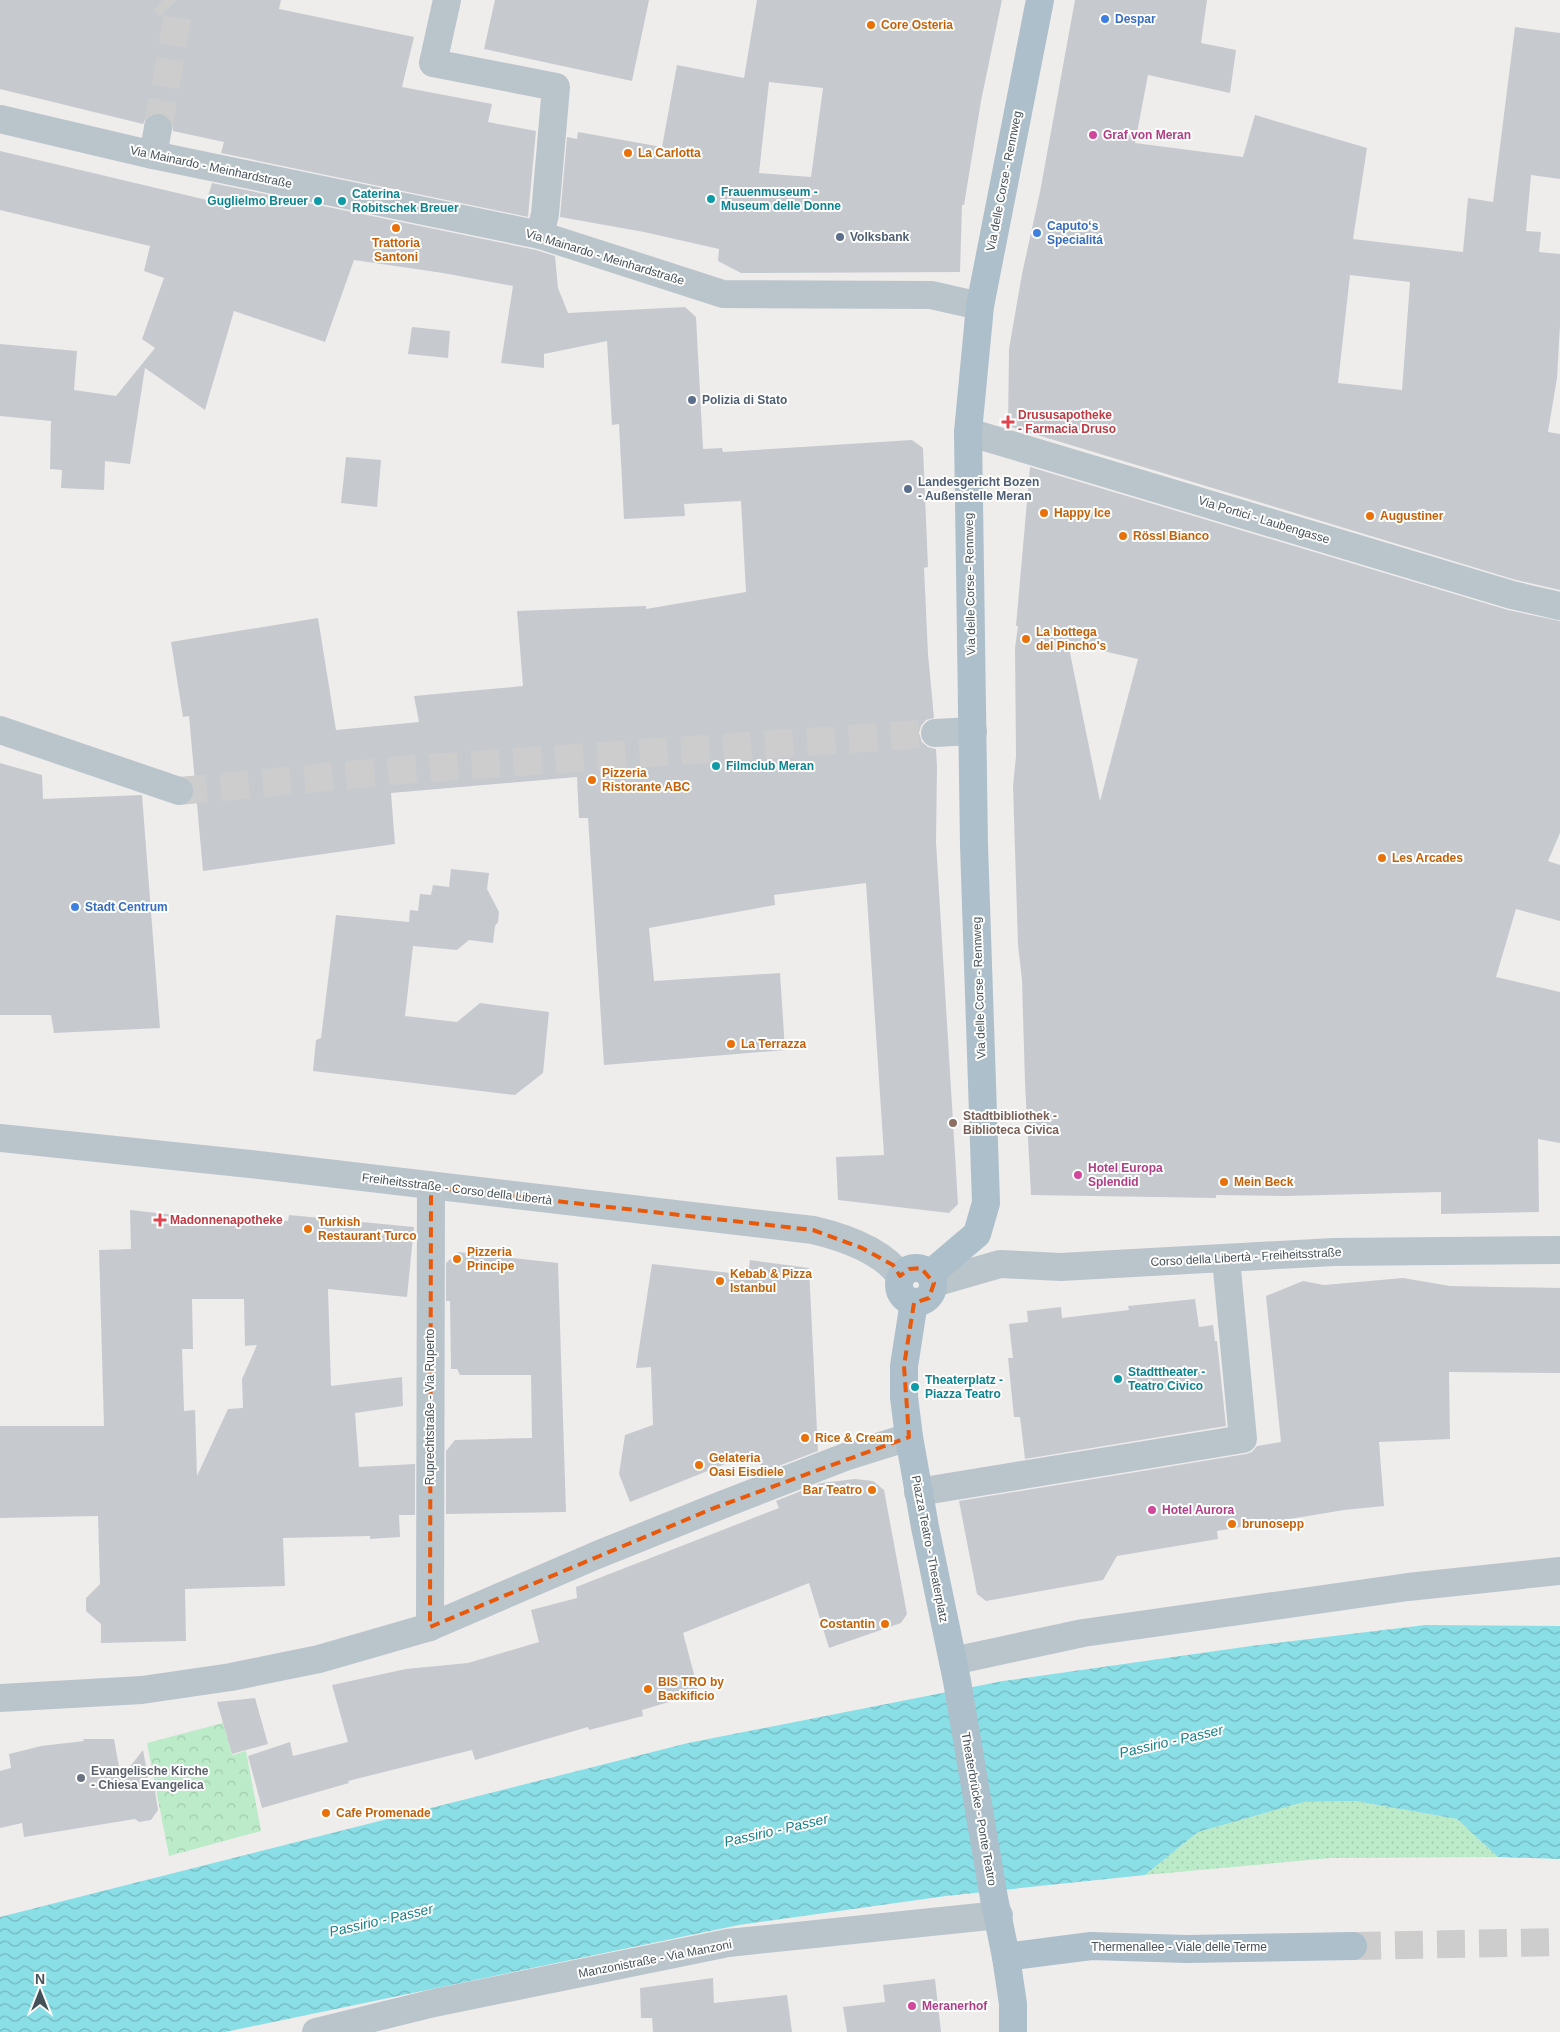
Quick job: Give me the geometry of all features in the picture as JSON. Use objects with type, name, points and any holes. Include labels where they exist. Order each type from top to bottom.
[{"type":"main road","name":"Via delle Corse - Rennweg","points":[[932,1279],[977,1234],[986,1203],[976,915],[968,432],[980,306],[1040,0]]},
{"type":"main road","points":[[913,1268],[921,1268],[932,1279],[933,1291],[929,1298],[922,1302],[914,1302],[904,1298],[900,1293],[899,1282],[903,1273],[913,1268]]},
{"type":"main road","points":[[910,1436],[904,1397],[904,1366],[914,1302]]},
{"type":"main road","name":"Piazza Teatro - Theaterplatz","points":[[910,1436],[918,1492],[955,1671]]},
{"type":"main road","name":"Theaterbrücke - Ponte Teatro","points":[[955,1671],[1006,1957],[1013,2004],[1013,2032]]},
{"type":"main road","name":"Thermenallee - Viale delle Terme","points":[[1006,1957],[1091,1946],[1187,1949],[1353,1946]]},
{"type":"street","points":[[447,0],[432,63],[556,87],[545,214],[540,235]]},
{"type":"street","name":"Via Mainardo - Meinhardstraße","points":[[0,119],[153,155],[540,235],[723,294],[931,296],[980,306]]},
{"type":"street","points":[[153,155],[158,128]]},
{"type":"street","name":"Via Portici - Laubengasse","points":[[968,432],[1512,595],[1560,606]]},
{"type":"street","points":[[0,730],[179,791]]},
{"type":"street","points":[[935,733],[973,730]]},
{"type":"street","name":"Freiheitsstraße - Corso della Libertà","points":[[0,1138],[250,1164],[431,1187],[813,1230],[826,1233],[862,1248],[893,1265],[901,1277]]},
{"type":"street","name":"Ruprechtstraße - Via Ruperto","points":[[430,1627],[431,1187]]},
{"type":"street","name":"Corso della Libertà - Freiheitsstraße","points":[[932,1279],[1000,1264],[1061,1267],[1333,1252],[1560,1250]]},
{"type":"street","points":[[918,1492],[1243,1439],[1226,1259]]},
{"type":"street","points":[[0,1698],[142,1690],[231,1677],[319,1659],[430,1627],[597,1555],[822,1466],[910,1436]]},
{"type":"street","points":[[955,1671],[1083,1633],[1408,1587],[1560,1571]]},
{"type":"street","name":"Manzonistraße - Via Manzoni","points":[[316,2032],[434,2003],[728,1944],[996,1907]]},
{"type":"highlighted area","points":[[431,1187],[813,1230],[862,1248],[893,1265],[900,1276],[909,1269],[921,1268],[934,1283],[929,1298],[914,1303],[904,1366],[909,1437],[714,1508],[430,1627]]},
{"type":"green space","points":[[223,1723],[232,1755],[246,1751],[261,1831],[169,1856],[147,1743]]},
{"type":"green space","points":[[1355,1801],[1457,1819],[1498,1857],[1331,1858],[1145,1875],[1198,1832],[1304,1802]]},
{"type":"water","name":"Passirio - Passer","points":[[1425,1625],[1560,1626],[1560,1859],[1498,1857],[1457,1819],[1355,1801],[1304,1802],[1198,1832],[1145,1875],[946,1896],[739,1925],[225,2032],[0,2032],[0,1917],[688,1743],[1003,1681],[1251,1646]]},
{"type":"building","points":[[0,0],[281,0],[279,9],[414,37],[402,87],[492,104],[488,122],[536,131],[528,217],[221,153],[224,142],[173,131],[172,122],[168,116],[161,113],[152,114],[146,118],[143,124],[0,89]]},
{"type":"building","points":[[495,0],[649,0],[632,81],[484,49]]},
{"type":"building","points":[[757,0],[1002,0],[981,101],[964,205],[962,205],[960,272],[741,273],[718,261],[719,249],[644,232],[560,217],[567,137],[577,139],[578,132],[662,147],[677,65],[744,78]],"holes":[[[769,82],[823,88],[811,177],[759,173]]]},
{"type":"building","points":[[1075,0],[1207,0],[1201,43],[1236,50],[1230,93],[1148,75],[1135,143],[1243,157],[1255,115],[1367,148],[1353,239],[1463,252],[1468,198],[1493,202],[1515,27],[1560,33],[1560,179],[1531,175],[1526,231],[1541,232],[1539,252],[1560,254],[1560,325],[1557,378],[1548,432],[1560,434],[1560,590],[1516,580],[1008,426],[1009,349],[1022,274],[1040,192]],"holes":[[[1350,275],[1410,282],[1402,390],[1338,383]]]},
{"type":"building","points":[[0,151],[207,200],[212,183],[536,250],[555,256],[558,288],[568,313],[685,307],[696,317],[703,449],[722,448],[723,452],[912,440],[923,448],[928,567],[924,568],[928,654],[934,718],[926,720],[921,726],[919,733],[922,742],[928,747],[936,749],[936,842],[958,1204],[949,1213],[838,1200],[836,1157],[884,1155],[866,883],[774,895],[775,905],[649,928],[654,981],[780,973],[785,1050],[604,1065],[588,818],[579,818],[577,777],[391,793],[395,844],[203,871],[189,716],[183,717],[171,642],[318,618],[336,730],[419,722],[414,696],[523,686],[517,611],[646,606],[646,609],[746,592],[741,501],[684,504],[685,516],[624,519],[619,424],[612,425],[607,341],[544,354],[544,368],[501,363],[513,286],[443,273],[354,260],[325,342],[234,311],[205,410],[145,368],[130,464],[105,461],[104,490],[61,488],[62,470],[50,469],[51,421],[0,416],[0,344],[77,351],[74,390],[116,396],[155,348],[142,339],[164,278],[144,271],[150,246],[0,210]]},
{"type":"building","points":[[412,327],[450,331],[448,358],[408,354]]},
{"type":"building","points":[[346,457],[381,460],[377,507],[341,503]]},
{"type":"building","points":[[1030,467],[1508,610],[1560,621],[1560,833],[1548,861],[1560,865],[1560,921],[1516,909],[1496,977],[1560,992],[1560,1143],[1538,1139],[1539,1212],[1441,1214],[1441,1192],[1286,1196],[1216,1195],[1216,1198],[1031,1195],[1022,980],[1018,945],[1013,786],[1016,756],[1015,648],[1018,626],[1016,626]],"holes":[[[1068,643],[1138,659],[1100,801]]]},
{"type":"building","name":"Stadt Centrum","points":[[0,763],[42,775],[43,799],[142,795],[160,1028],[54,1033],[51,1015],[0,1015]]},
{"type":"building","points":[[451,869],[489,873],[487,889],[499,912],[493,943],[469,940],[457,950],[413,946],[405,1016],[457,1022],[480,1003],[549,1012],[543,1073],[515,1095],[313,1071],[316,1040],[321,1038],[336,915],[409,922],[410,910],[418,911],[420,894],[431,895],[433,885],[449,887]]},
{"type":"building","points":[[130,1210],[230,1221],[231,1215],[288,1221],[289,1215],[414,1227],[407,1297],[328,1289],[331,1386],[402,1377],[403,1406],[355,1413],[359,1467],[415,1464],[415,1515],[399,1515],[400,1537],[370,1539],[370,1536],[283,1538],[285,1586],[185,1589],[186,1641],[101,1643],[101,1624],[86,1611],[86,1598],[100,1584],[98,1516],[0,1518],[0,1426],[104,1426],[99,1250],[131,1249]],"holes":[[[192,1299],[244,1299],[245,1346],[257,1345],[242,1379],[243,1408],[228,1409],[197,1476],[195,1410],[184,1411],[182,1349],[193,1349]]]},
{"type":"building","points":[[458,1252],[558,1263],[566,1512],[446,1514],[446,1451],[455,1440],[532,1438],[531,1375],[460,1375],[457,1369],[451,1369],[450,1301],[446,1301],[446,1263]]},
{"type":"building","points":[[750,1260],[809,1268],[818,1451],[763,1472],[755,1452],[630,1502],[619,1474],[625,1435],[653,1425],[651,1367],[636,1368],[652,1264],[748,1275]]},
{"type":"building","points":[[1403,1278],[1450,1286],[1560,1288],[1560,1373],[1449,1372],[1450,1439],[1379,1442],[1384,1506],[1344,1510],[1217,1531],[1218,1539],[1117,1556],[1103,1580],[986,1601],[977,1594],[959,1501],[1246,1454],[1252,1452],[1257,1446],[1281,1442],[1266,1296],[1303,1281],[1324,1285]]},
{"type":"building","name":"Stadttheater - Teatro Civico","points":[[1195,1299],[1199,1327],[1213,1325],[1215,1341],[1217,1341],[1226,1426],[1025,1459],[1020,1417],[1014,1417],[1008,1358],[1013,1358],[1009,1324],[1028,1322],[1027,1311],[1061,1307],[1062,1318],[1129,1310],[1128,1306]]},
{"type":"building","points":[[855,1479],[873,1481],[884,1490],[907,1614],[901,1623],[829,1648],[809,1583],[683,1633],[699,1693],[642,1710],[643,1716],[589,1730],[588,1727],[475,1760],[472,1750],[348,1781],[349,1783],[262,1808],[248,1756],[290,1742],[293,1756],[348,1742],[332,1685],[406,1669],[468,1663],[539,1642],[531,1610],[577,1598],[576,1587],[779,1508],[776,1501],[821,1483]]},
{"type":"building","points":[[255,1698],[268,1744],[232,1754],[217,1702]]},
{"type":"building","name":"Evangelische Kirche - Chiesa Evangelica","points":[[83,1739],[114,1739],[121,1778],[143,1750],[150,1788],[155,1791],[158,1810],[151,1820],[139,1822],[135,1819],[24,1837],[22,1823],[0,1828],[0,1771],[11,1768],[9,1754],[41,1746],[84,1741]]},
{"type":"building","points":[[713,1978],[714,2003],[787,1995],[792,2032],[653,2032],[652,2018],[641,2018],[640,1988]]},
{"type":"building","name":"Meranerhof","points":[[935,1979],[941,2032],[847,2032],[843,2007],[885,2002],[883,1985]]},
{"type":"tunnel","points":[[158,128],[178,15],[163,0]]},
{"type":"tunnel","points":[[179,791],[402,770],[935,733]]},
{"type":"tunnel","points":[[1353,1946],[1560,1942]]},
{"type":"place","name":"Despar","points":[[1105,19]]},
{"type":"place","name":"Core Osteria","points":[[871,25]]},
{"type":"place","name":"Graf von Meran","points":[[1093,135]]},
{"type":"place","name":"La Carlotta","points":[[628,153]]},
{"type":"place","name":"Frauenmuseum - Museum delle Donne","points":[[711,199]]},
{"type":"place","name":"Guglielmo Breuer","points":[[318,201]]},
{"type":"place","name":"Caterina Robitschek Breuer","points":[[342,201]]},
{"type":"place","name":"Trattoria Santoni","points":[[396,228]]},
{"type":"place","name":"Caputo‘s Specialitá","points":[[1037,233]]},
{"type":"place","name":"Volksbank","points":[[840,237]]},
{"type":"place","name":"Polizia di Stato","points":[[692,400]]},
{"type":"place","name":"Drususapotheke - Farmacia Druso","points":[[1008,422]]},
{"type":"place","name":"Landesgericht Bozen - Außenstelle Meran","points":[[908,489]]},
{"type":"place","name":"Happy Ice","points":[[1044,513]]},
{"type":"place","name":"Augustiner","points":[[1370,516]]},
{"type":"place","name":"Rössl Bianco","points":[[1123,536]]},
{"type":"place","name":"La bottega del Pincho's","points":[[1026,639]]},
{"type":"place","name":"Filmclub Meran","points":[[716,766]]},
{"type":"place","name":"Pizzeria Ristorante ABC","points":[[592,780]]},
{"type":"place","name":"Les Arcades","points":[[1382,858]]},
{"type":"place","name":"Stadt Centrum","points":[[75,907]]},
{"type":"place","name":"La Terrazza","points":[[731,1044]]},
{"type":"place","name":"Stadtbibliothek - Biblioteca Civica","points":[[953,1123]]},
{"type":"place","name":"Hotel Europa Splendid","points":[[1078,1175]]},
{"type":"place","name":"Mein Beck","points":[[1224,1182]]},
{"type":"place","name":"Madonnenapotheke","points":[[160,1220]]},
{"type":"place","name":"Turkish Restaurant Turco","points":[[308,1229]]},
{"type":"place","name":"Pizzeria Principe","points":[[457,1259]]},
{"type":"place","name":"Kebab & Pizza Istanbul","points":[[720,1281]]},
{"type":"place","name":"Stadttheater - Teatro Civico","points":[[1118,1379]]},
{"type":"place","name":"Theaterplatz - Piazza Teatro","points":[[915,1387]]},
{"type":"place","name":"Rice & Cream","points":[[805,1438]]},
{"type":"place","name":"Gelateria Oasi Eisdiele","points":[[699,1465]]},
{"type":"place","name":"Bar Teatro","points":[[872,1490]]},
{"type":"place","name":"Hotel Aurora","points":[[1152,1510]]},
{"type":"place","name":"brunosepp","points":[[1232,1524]]},
{"type":"place","name":"Costantin","points":[[885,1624]]},
{"type":"place","name":"BIS TRO by Backificio","points":[[648,1689]]},
{"type":"place","name":"Evangelische Kirche - Chiesa Evangelica","points":[[81,1778]]},
{"type":"place","name":"Cafe Promenade","points":[[326,1813]]},
{"type":"place","name":"Meranerhof","points":[[912,2006]]}]
